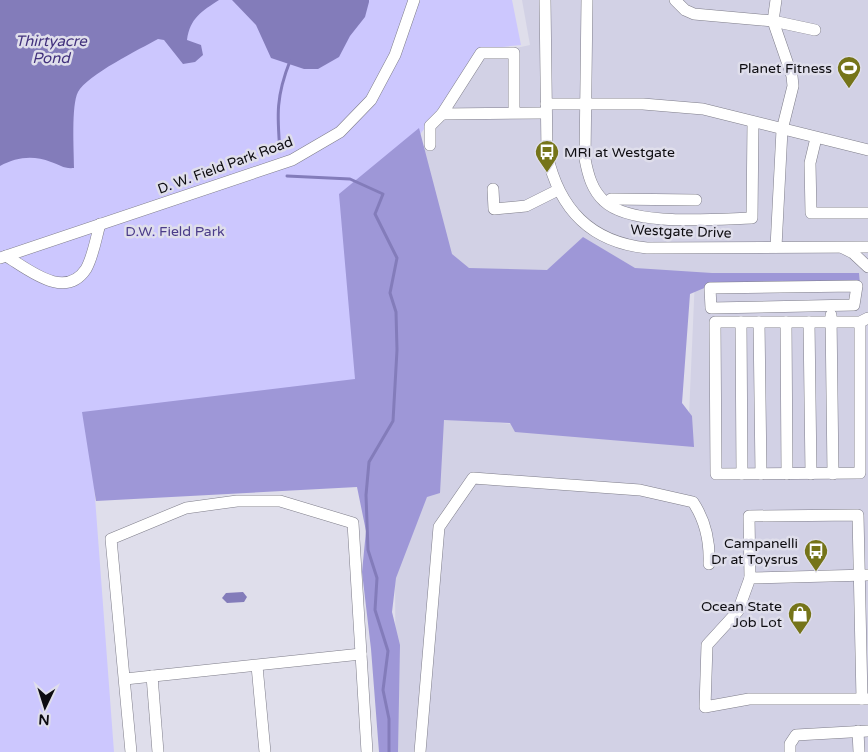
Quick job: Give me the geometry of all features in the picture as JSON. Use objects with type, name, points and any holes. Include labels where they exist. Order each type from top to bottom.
[{"type":"street","name":"D. W. Field Park Road","points":[[3,257],[292,160],[340,132],[371,100],[395,56],[414,0]]},
{"type":"street","name":"Westgate Drive","points":[[545,0],[546,154],[558,190],[576,216],[587,226],[615,242],[647,248],[868,247]]},
{"type":"street","points":[[587,0],[585,160],[588,175],[594,189],[605,202],[624,212],[655,219],[752,218],[753,122]]},
{"type":"street","points":[[675,0],[685,10],[694,14],[773,21],[815,30]]},
{"type":"street","points":[[776,0],[773,21],[792,76],[793,86],[782,130],[776,247]]},
{"type":"street","points":[[430,145],[430,126],[442,114],[481,53],[514,53],[514,113]]},
{"type":"street","points":[[442,114],[514,113],[585,104],[643,104],[703,109],[868,150]]},
{"type":"street","points":[[816,138],[810,162],[810,212],[868,213]]},
{"type":"street","points":[[493,189],[494,209],[526,206],[558,190]]},
{"type":"street","points":[[611,199],[696,200]]},
{"type":"street","points":[[3,257],[49,282],[62,284],[75,280],[86,268],[100,224]]},
{"type":"street","points":[[841,247],[852,253],[868,267]]},
{"type":"street","points":[[711,308],[854,305],[857,286],[710,288],[711,308],[715,322],[716,474],[860,473],[864,320],[831,322],[715,322]]},
{"type":"street","points":[[831,306],[833,474]]},
{"type":"street","points":[[741,322],[742,474]]},
{"type":"street","points":[[759,322],[761,474]]},
{"type":"street","points":[[786,322],[787,474]]},
{"type":"street","points":[[809,322],[811,474]]},
{"type":"street","points":[[420,752],[439,527],[473,478],[640,490],[692,502],[704,518],[710,553],[709,564]]},
{"type":"street","points":[[131,752],[111,539],[186,508],[237,501],[280,501],[353,523],[367,752]]},
{"type":"street","points":[[858,515],[864,575],[865,699],[749,699],[705,707],[707,646],[738,611],[750,578],[749,516],[858,515]]},
{"type":"street","points":[[750,578],[864,575]]},
{"type":"street","points":[[125,679],[361,654]]},
{"type":"street","points":[[257,666],[265,752]]},
{"type":"street","points":[[152,676],[158,752]]},
{"type":"street","points":[[790,752],[790,744],[796,735],[863,731],[859,752]]},
{"type":"shaded area","points":[[522,0],[868,0],[868,752],[396,752],[395,567],[439,418],[688,438],[695,278],[424,271],[424,137],[484,55],[530,45]]},
{"type":"shaded area","points":[[419,128],[452,254],[469,268],[547,270],[583,237],[635,268],[712,273],[859,273],[860,285],[709,286],[690,294],[682,403],[692,416],[694,447],[515,432],[510,423],[444,420],[440,493],[427,497],[396,578],[392,612],[400,645],[398,752],[379,752],[371,649],[362,572],[366,531],[357,487],[96,501],[82,412],[355,379],[339,194]]},
{"type":"green space","name":"D.W. Field Park","points":[[0,0],[512,0],[521,45],[483,49],[410,148],[362,385],[89,417],[114,752],[0,752]]},
{"type":"water","name":"Thirtyacre Pond","points":[[0,0],[219,0],[202,12],[191,26],[187,40],[201,45],[203,55],[195,62],[183,64],[164,40],[158,39],[103,70],[83,85],[78,92],[74,107],[74,168],[71,168],[38,158],[19,159],[0,166]]},
{"type":"water","points":[[232,0],[369,0],[369,2],[365,17],[350,36],[339,57],[318,69],[304,69],[271,58],[256,25]]},
{"type":"water","points":[[243,592],[247,597],[244,602],[227,603],[222,598],[226,593]]},
{"type":"waterway","points":[[280,151],[278,127],[280,95],[290,61]]},
{"type":"waterway","points":[[287,176],[350,179],[383,194],[375,214],[397,258],[390,293],[396,312],[397,350],[393,421],[369,462],[366,495],[368,550],[377,578],[375,610],[388,651],[383,690],[389,719],[389,752]]},
{"type":"place","name":"Planet Fitness","points":[[849,89]]},
{"type":"place","name":"MRI at Westgate","points":[[547,173]]},
{"type":"place","name":"Campanelli Dr at Toysrus","points":[[816,572]]},
{"type":"place","name":"Ocean State Job Lot","points":[[800,635]]}]
